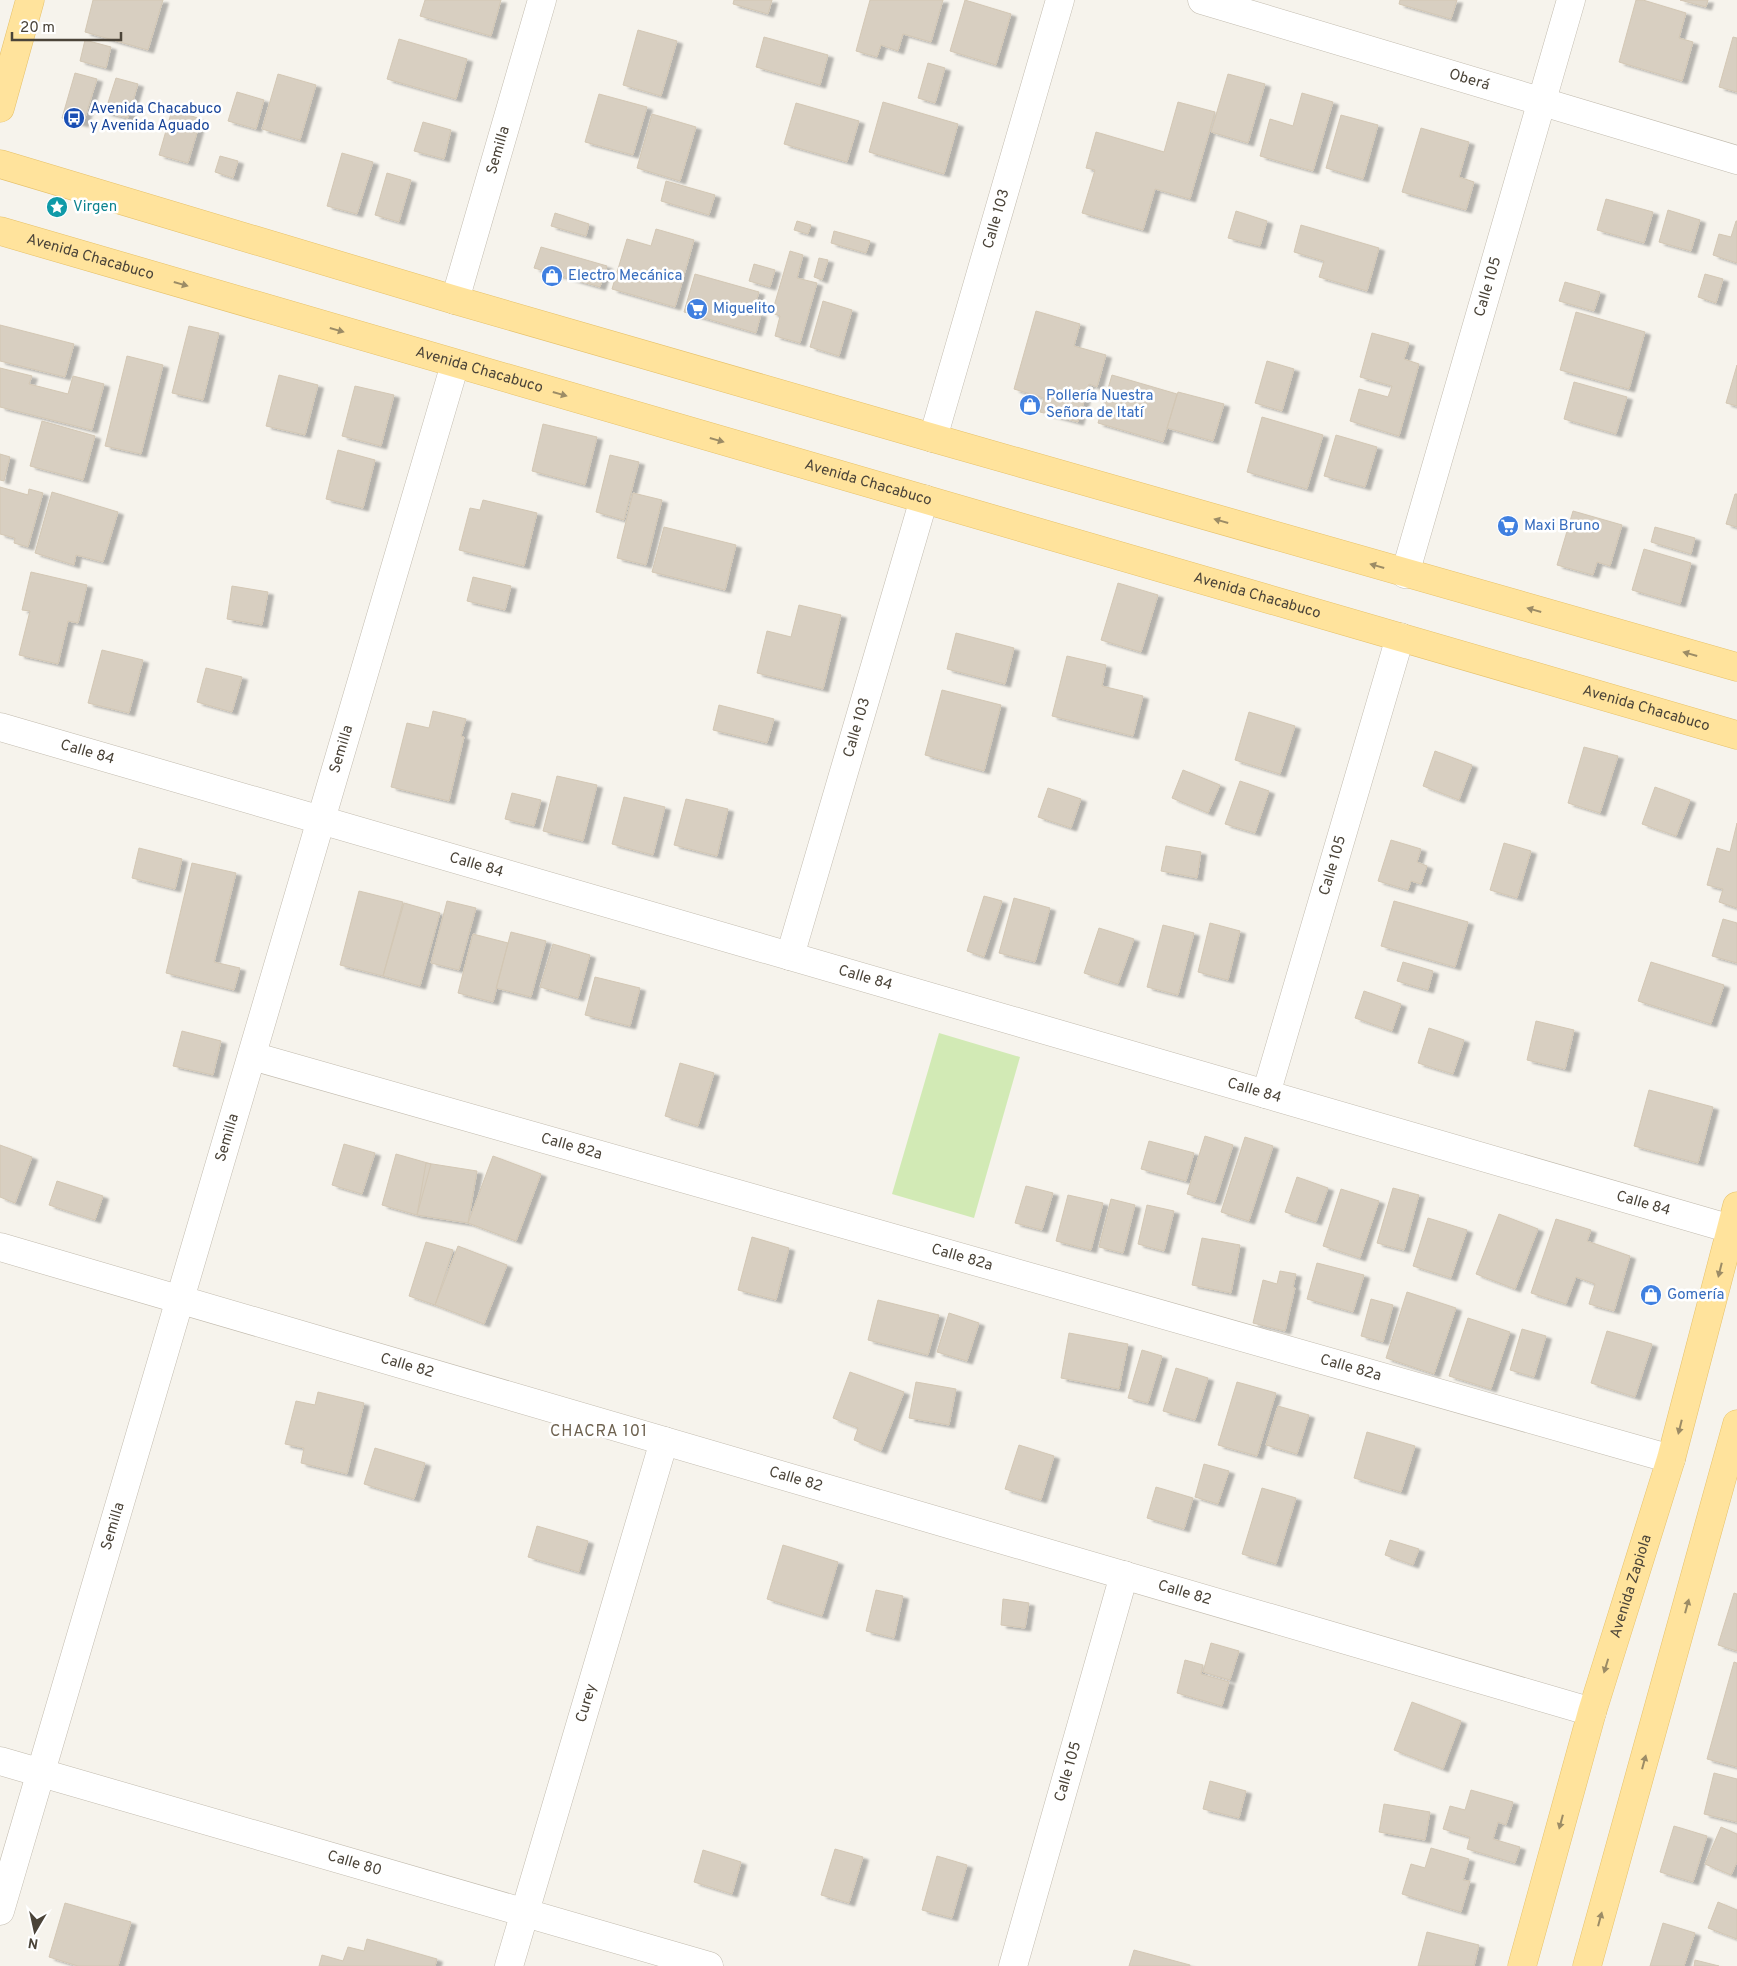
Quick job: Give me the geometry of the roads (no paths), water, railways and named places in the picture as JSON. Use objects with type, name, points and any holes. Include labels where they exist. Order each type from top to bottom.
[{"type":"main road","points":[[0,108],[30,0]]},
{"type":"main road","points":[[0,164],[455,300],[1405,574],[1737,667]]},
{"type":"main road","name":"Avenida Chacabuco","points":[[0,231],[1737,735]]},
{"type":"main road","name":"Avenida Zapiola","points":[[1522,1966],[1592,1712],[1671,1460],[1734,1217]]},
{"type":"main road","points":[[1587,1966],[1737,1424]]},
{"type":"street","name":"Semilla","points":[[455,300],[542,0]]},
{"type":"street","name":"Calle 103","points":[[933,438],[1060,0]]},
{"type":"street","name":"Oberá","points":[[1202,0],[1737,160]]},
{"type":"street","name":"Calle 105","points":[[1405,574],[1571,0]]},
{"type":"street","name":"Semilla","points":[[0,1911],[455,364]]},
{"type":"street","name":"Calle 103","points":[[790,956],[924,499]]},
{"type":"street","name":"Calle 105","points":[[1266,1094],[1400,637]]},
{"type":"street","name":"Calle 84","points":[[0,727],[1266,1094],[1734,1217]]},
{"type":"street","name":"Calle 82a","points":[[252,1056],[1671,1460]]},
{"type":"street","name":"Calle 82","points":[[0,1247],[1592,1712]]},
{"type":"street","name":"Curey","points":[[509,1966],[664,1441]]},
{"type":"street","name":"Calle 105","points":[[1013,1966],[1124,1576]]},
{"type":"street","name":"Calle 80","points":[[0,1761],[709,1966]]},
{"type":"place","name":"Avenida Chacabuco y Avenida Aguado","points":[[74,118]]},
{"type":"place","name":"Virgen","points":[[57,207]]},
{"type":"place","name":"Electro Mecánica","points":[[552,276]]},
{"type":"place","name":"Miguelito","points":[[697,309]]},
{"type":"place","name":"Pollería Nuestra Señora de Itatí","points":[[1030,405]]},
{"type":"place","name":"Maxi Bruno","points":[[1508,526]]},
{"type":"place","name":"Gomería","points":[[1651,1295]]},
{"type":"district","name":"CHACRA 101","points":[[599,1432]]}]
